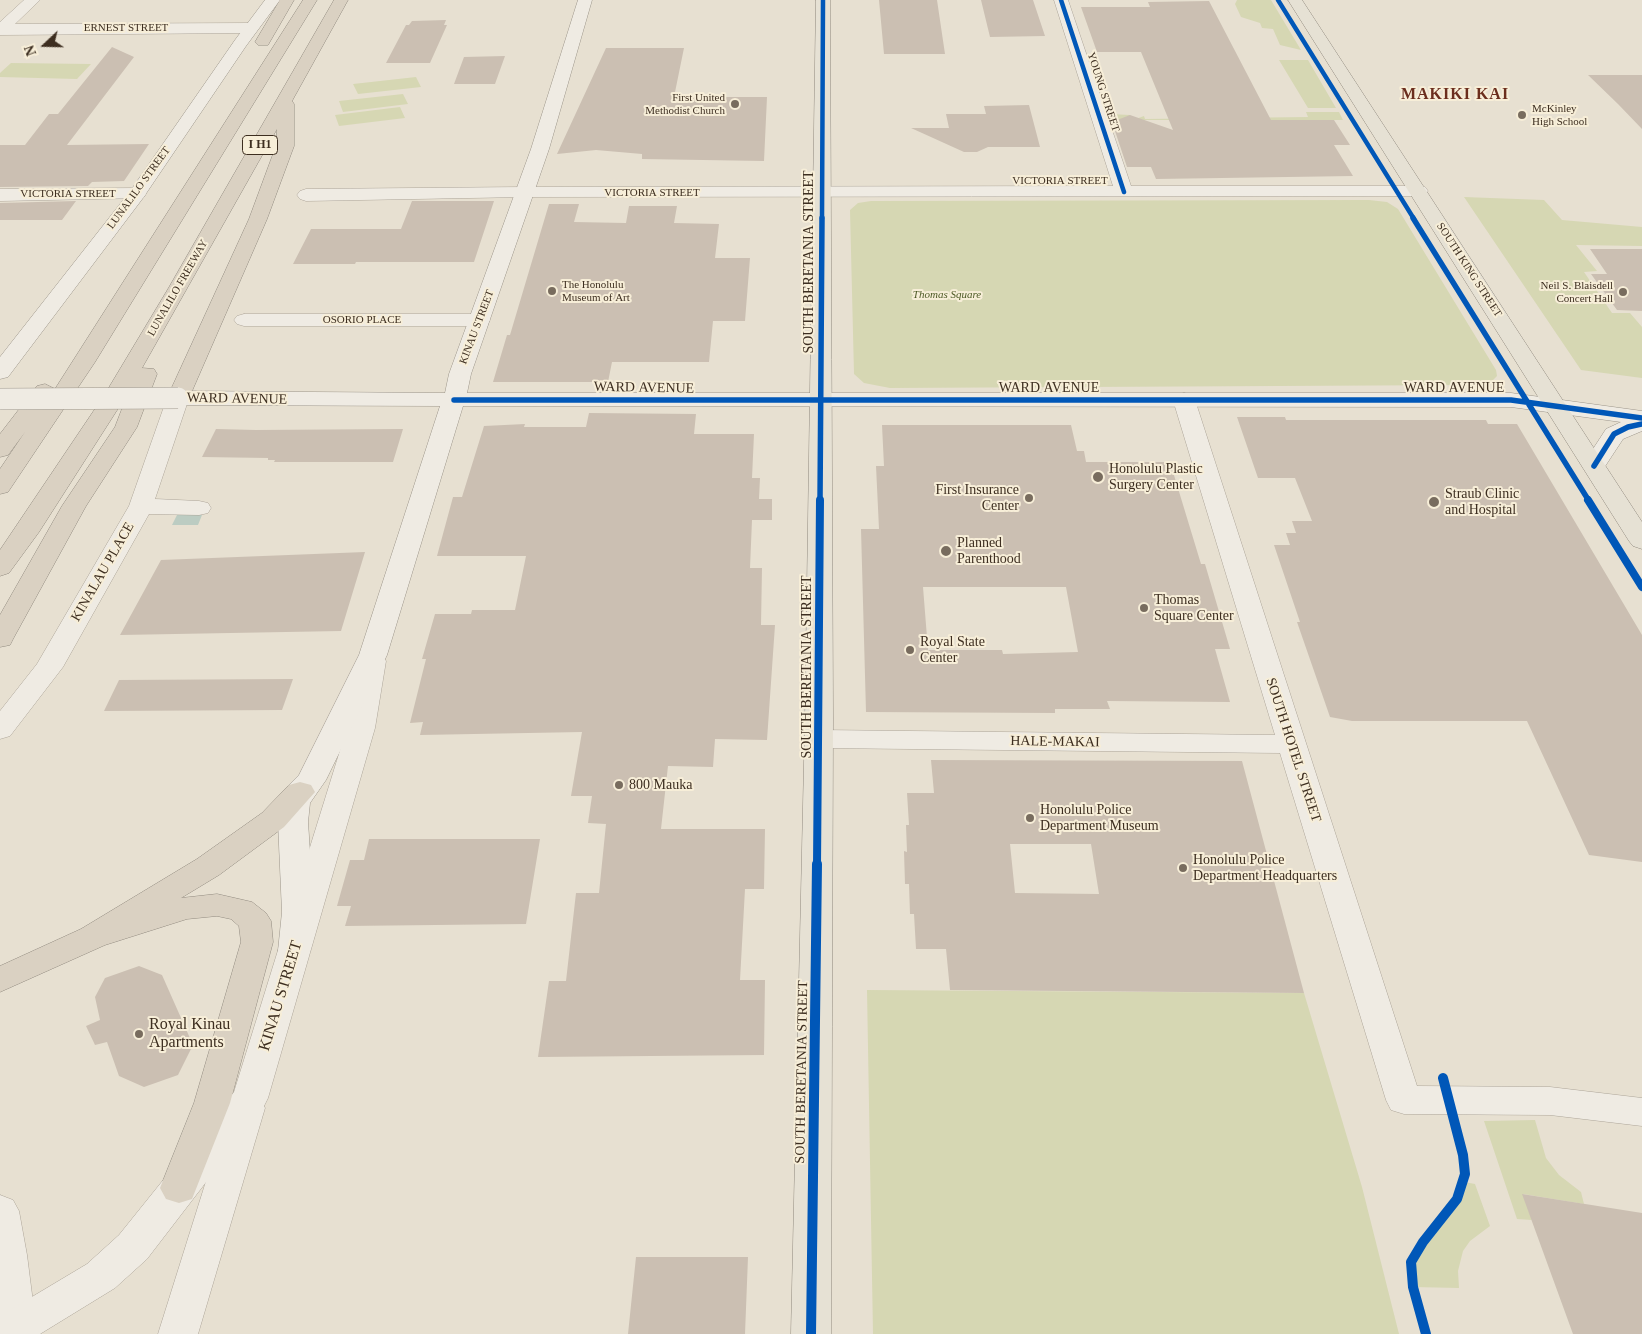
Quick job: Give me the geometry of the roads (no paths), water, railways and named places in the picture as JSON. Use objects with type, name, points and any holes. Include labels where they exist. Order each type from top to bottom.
[{"type":"highway","points":[[189,195],[264,40],[287,0]]},
{"type":"highway","name":"I H1","points":[[0,487],[84,362],[310,0]]},
{"type":"highway","name":"LUNALILO FREEWAY","points":[[0,568],[30,527],[116,394],[287,99],[341,0]]},
{"type":"highway","points":[[178,398],[258,218],[285,146],[287,99]]},
{"type":"highway","points":[[0,450],[160,241]]},
{"type":"highway","points":[[0,639],[74,506],[126,427],[178,289]]},
{"type":"highway","points":[[0,980],[93,937],[215,862],[273,820],[300,792]]},
{"type":"highway","points":[[93,937],[186,908],[225,907],[240,910],[255,921],[257,942],[212,1103],[179,1188]]},
{"type":"main road","name":"SOUTH BERETANIA STREET","points":[[811,1334],[819,739],[823,0]]},
{"type":"main road","name":"SOUTH KING STREET","points":[[1296,0],[1642,541]]},
{"type":"street","points":[[1,29],[33,0]]},
{"type":"street","name":"LUNALILO STREET","points":[[0,372],[137,194],[251,28],[273,0]]},
{"type":"street","name":"KINAU STREET","points":[[178,1334],[338,810],[361,728],[373,655],[454,400],[460,374],[540,149],[585,0]]},
{"type":"street","name":"YOUNG STREET","points":[[1061,0],[1124,192]]},
{"type":"street","name":"ERNEST STREET","points":[[1,29],[251,28]]},
{"type":"street","name":"VICTORIA STREET","points":[[306,195],[524,192],[1419,192]]},
{"type":"street","name":"VICTORIA STREET","points":[[0,195],[137,194]]},
{"type":"street","name":"OSORIO PLACE","points":[[244,320],[480,320]]},
{"type":"street","name":"KINALAU PLACE","points":[[0,730],[49,667],[140,506],[178,398]]},
{"type":"street","name":"WARD AVENUE","points":[[0,399],[1511,400],[1642,418]]},
{"type":"street","name":"SOUTH HOTEL STREET","points":[[1184,400],[1404,1100],[1550,1101],[1642,1112]]},
{"type":"street","points":[[1594,466],[1614,434],[1628,427],[1642,424]]},
{"type":"street","points":[[140,506],[199,508]]},
{"type":"street","name":"KINAU STREET","points":[[300,792],[311,780],[373,655]]},
{"type":"street","name":"HALE-MAKAI","points":[[819,739],[1292,744]]},
{"type":"street","points":[[294,951],[298,912],[294,813],[300,792]]},
{"type":"street","points":[[0,1212],[12,1333],[101,1276],[133,1247],[250,1098]]},
{"type":"place","name":"First United Methodist Church","points":[[735,104]]},
{"type":"place","name":"McKinley High School","points":[[1522,115]]},
{"type":"place","name":"The Honolulu Museum of Art","points":[[552,291]]},
{"type":"place","name":"Neil S. Blaisdell Concert Hall","points":[[1623,292]]},
{"type":"place","name":"Honolulu Plastic Surgery Center","points":[[1098,477]]},
{"type":"place","name":"First Insurance Center","points":[[1029,498]]},
{"type":"place","name":"Straub Clinic and Hospital","points":[[1434,502]]},
{"type":"place","name":"Planned Parenthood","points":[[946,551]]},
{"type":"place","name":"Thomas Square Center","points":[[1144,608]]},
{"type":"place","name":"Royal State Center","points":[[910,650]]},
{"type":"place","name":"800 Mauka","points":[[619,785]]},
{"type":"place","name":"Honolulu Police Department Museum","points":[[1030,818]]},
{"type":"place","name":"Honolulu Police Department Headquarters","points":[[1183,868]]},
{"type":"place","name":"Royal Kinau Apartments","points":[[139,1034]]},
{"type":"district","name":"MAKIKI KAI","points":[[1455,95]]},
{"type":"park label","name":"Thomas Square","points":[[947,295]]}]
